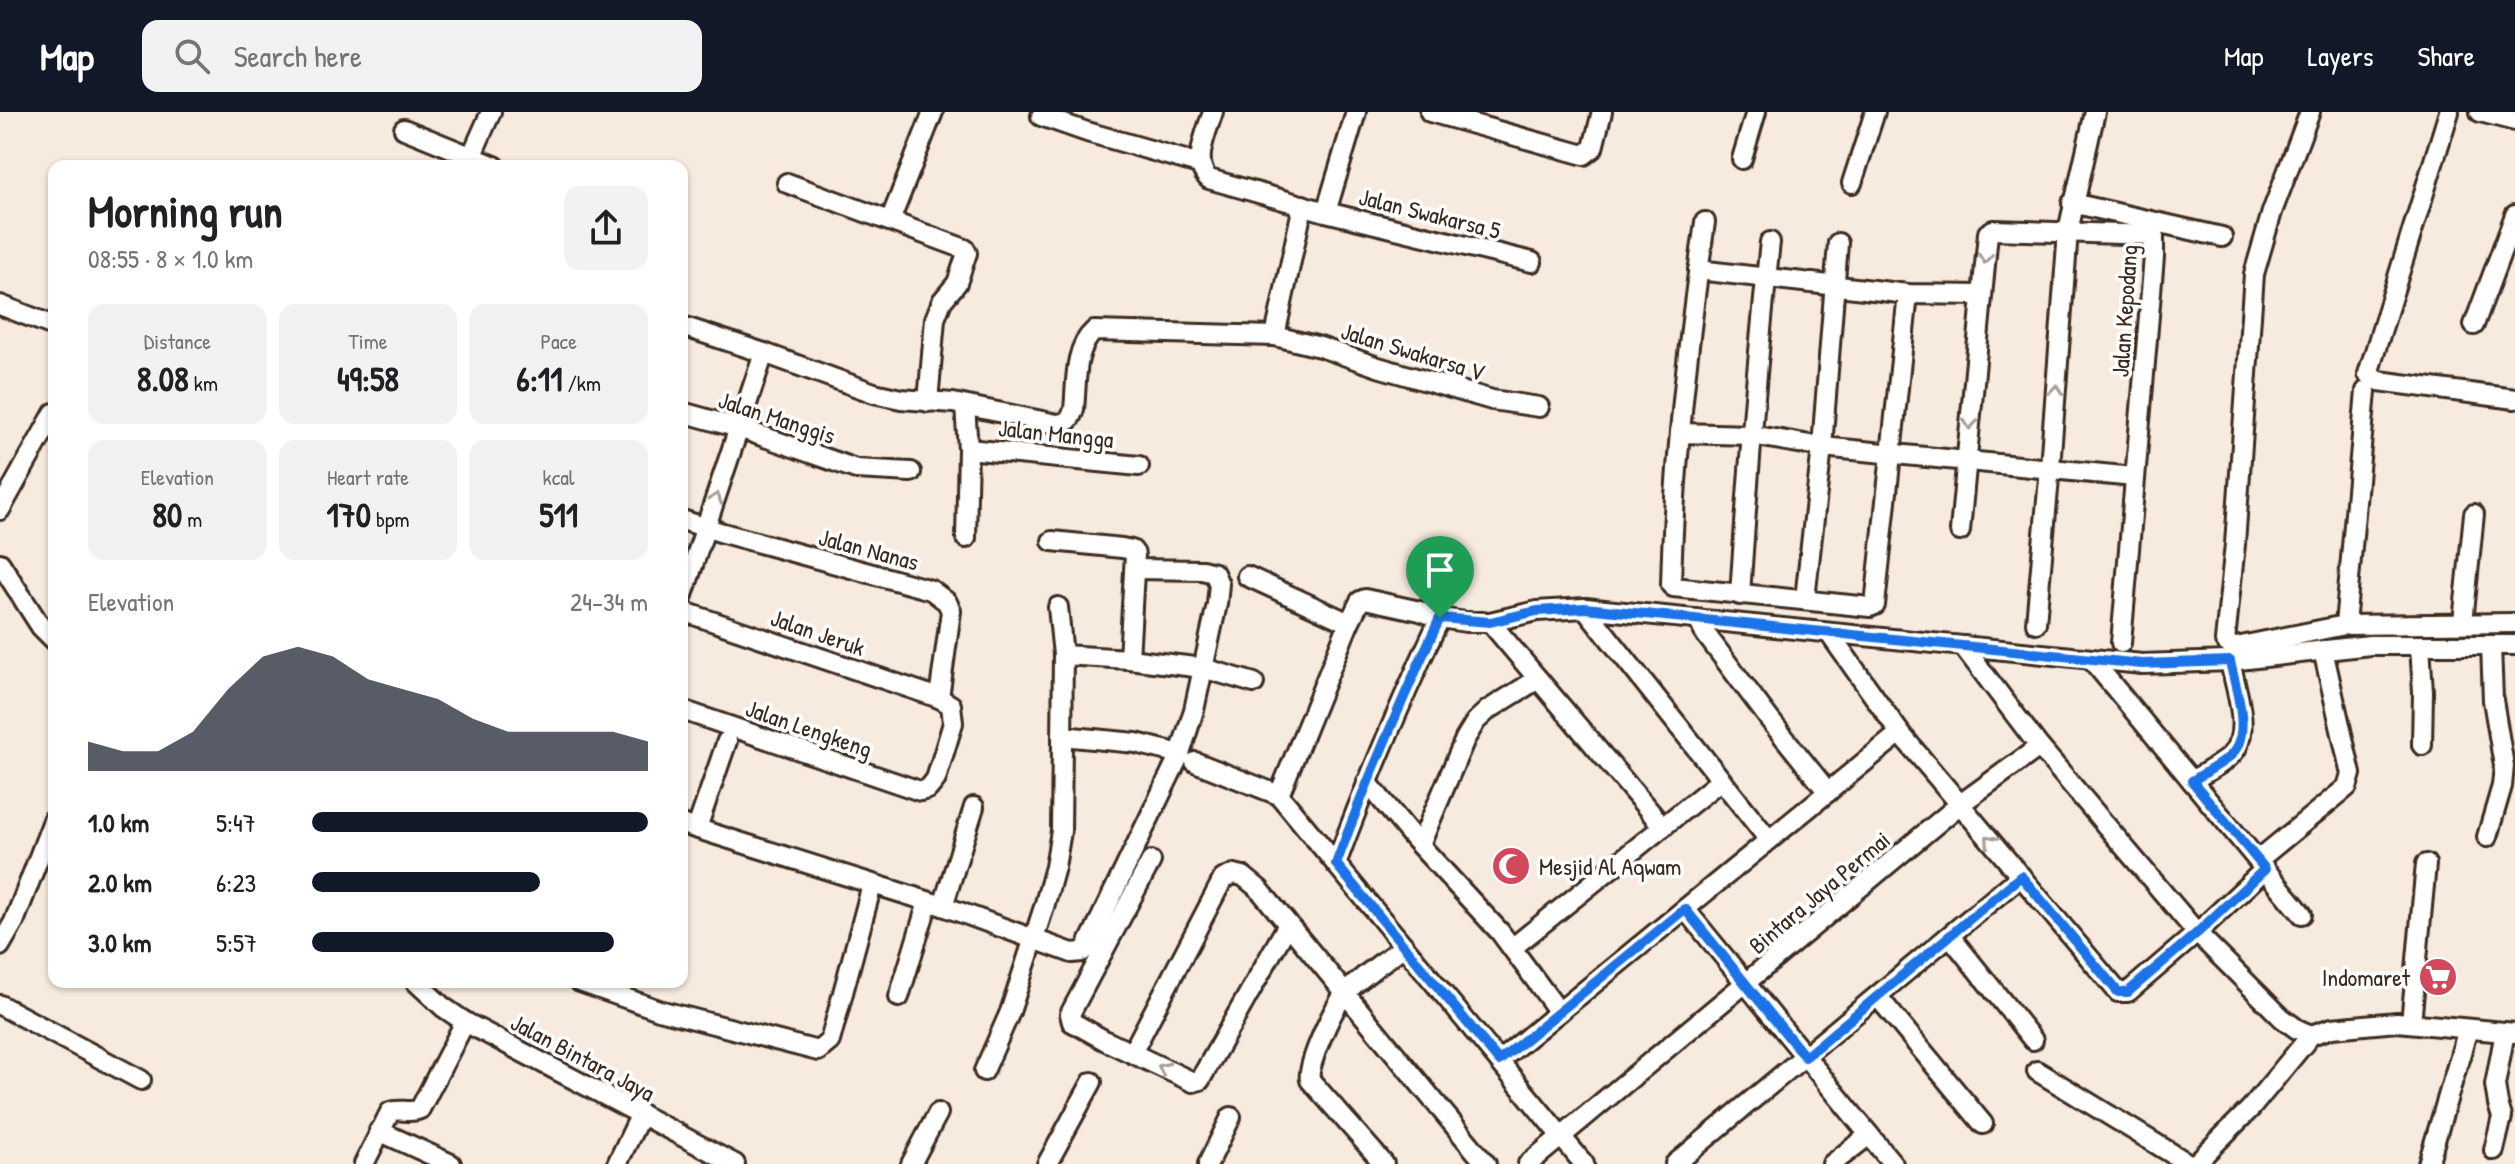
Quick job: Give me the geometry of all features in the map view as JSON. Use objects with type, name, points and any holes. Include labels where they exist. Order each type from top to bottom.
[{"type":"street","points":[[471,157],[491,112]]},
{"type":"street","points":[[890,221],[933,112]]},
{"type":"street","points":[[1213,112],[1199,164],[1201,173],[1209,179],[1326,212]]},
{"type":"street","name":"Jalan Swakarsa 5","points":[[1356,112],[1326,212],[1532,262]]},
{"type":"street","points":[[1430,112],[1457,116],[1584,155],[1593,148],[1602,112]]},
{"type":"street","points":[[1742,159],[1756,112]]},
{"type":"street","points":[[1852,183],[1875,112]]},
{"type":"street","points":[[2036,623],[2068,231],[2095,112]]},
{"type":"street","points":[[2310,112],[2272,212],[2254,274],[2225,641],[2236,647],[2345,625],[2515,623]]},
{"type":"street","points":[[2449,112],[2368,372],[2370,377],[2379,381],[2515,399]]},
{"type":"street","points":[[2480,112],[2515,121]]},
{"type":"street","points":[[1041,116],[1199,164]]},
{"type":"street","points":[[404,129],[479,160]]},
{"type":"street","points":[[444,160],[447,147]]},
{"type":"street","points":[[787,183],[965,249],[967,253],[957,283],[942,301],[935,319],[928,402]]},
{"type":"street","points":[[2072,203],[2222,237]]},
{"type":"street","points":[[1275,336],[1303,205]]},
{"type":"street","points":[[2474,325],[2515,215]]},
{"type":"street","points":[[1705,222],[1686,360],[1673,515],[1671,585],[1674,588],[1870,607],[1876,604],[1908,294]]},
{"type":"street","points":[[1960,531],[1989,231],[2068,231]]},
{"type":"street","name":"Jalan Kepodang","points":[[2068,231],[2150,234],[2155,239],[2134,477]]},
{"type":"street","points":[[1740,595],[1764,278],[1770,242]]},
{"type":"street","points":[[1805,599],[1822,447],[1838,243]]},
{"type":"street","points":[[1698,270],[1908,294],[1981,295]]},
{"type":"street","points":[[0,305],[48,324]]},
{"type":"street","points":[[688,328],[874,393],[965,406],[968,449],[966,538]]},
{"type":"street","name":"Jalan Swakarsa V","points":[[965,406],[1065,423],[1074,409],[1079,354],[1087,337],[1094,331],[1275,336],[1492,400],[1539,407]]},
{"type":"street","points":[[688,580],[764,353]]},
{"type":"street","points":[[2345,625],[2366,391]]},
{"type":"street","name":"Jalan Manggis","points":[[688,414],[856,469],[911,472]]},
{"type":"street","points":[[0,510],[48,424]]},
{"type":"street","points":[[1680,433],[1751,435],[1822,447],[2134,477],[2121,643]]},
{"type":"street","name":"Jalan Mangga","points":[[968,449],[1139,466]]},
{"type":"street","points":[[2463,622],[2474,514]]},
{"type":"street","name":"Jalan Nanas","points":[[688,522],[931,590],[942,597],[951,611],[939,698]]},
{"type":"street","points":[[1052,541],[1132,550],[1135,554],[1129,659]]},
{"type":"street","points":[[0,563],[48,634]]},
{"type":"street","points":[[727,741],[690,826],[935,904],[1072,953],[1082,952],[1187,758],[1217,604],[1219,584],[1214,573],[1135,569]]},
{"type":"street","points":[[1247,576],[1349,623]]},
{"type":"street","points":[[1279,795],[1349,623],[1360,601],[1365,599],[1440,618],[1490,622],[1537,611],[1585,608],[2142,664],[2230,661],[2370,645],[2515,645]]},
{"type":"street","points":[[984,1071],[1010,1012],[1055,867],[1061,831],[1063,655],[1058,607]]},
{"type":"street","points":[[1585,608],[1769,840]]},
{"type":"street","name":"Jalan Jeruk","points":[[688,613],[939,698]]},
{"type":"street","points":[[1336,864],[1399,704],[1440,618]]},
{"type":"street","points":[[1698,619],[1704,632],[1770,720],[1828,792]]},
{"type":"street","points":[[1490,622],[1663,827]]},
{"type":"street","points":[[1829,633],[1900,733],[2118,992],[2128,992],[2197,933],[2262,864],[2347,787],[2351,774],[2323,650]]},
{"type":"street","points":[[2487,837],[2502,786],[2504,766],[2493,700],[2491,645]]},
{"type":"street","points":[[1963,646],[2039,747],[2197,933],[2282,1018],[2311,1035]]},
{"type":"street","points":[[2420,646],[2422,745]]},
{"type":"street","points":[[1063,655],[1203,668],[1254,683]]},
{"type":"street","points":[[2091,659],[2302,914]]},
{"type":"street","points":[[2192,781],[2231,756],[2240,740],[2241,722],[2230,661]]},
{"type":"street","points":[[1420,845],[1465,739],[1476,721],[1538,679]]},
{"type":"street","name":"Jalan Lengkeng","points":[[688,712],[920,791],[928,789],[936,779],[953,723],[951,705],[939,698]]},
{"type":"street","points":[[1499,1061],[1900,733]]},
{"type":"street","points":[[1062,736],[1136,743],[1187,758],[1279,795],[1584,1164]]},
{"type":"street","name":"Bintara Jaya Permai","points":[[1528,1164],[1959,805],[2039,747]]},
{"type":"street","points":[[1512,948],[1721,780]]},
{"type":"street","points":[[1367,782],[1500,932],[1559,1012]]},
{"type":"street","points":[[899,997],[974,807]]},
{"type":"street","points":[[0,946],[14,922],[48,834]]},
{"type":"street","points":[[1151,861],[1070,1014],[1072,1022],[1132,1053],[1193,1082],[1200,1080],[1287,926]]},
{"type":"street","points":[[2411,1023],[2426,864]]},
{"type":"street","points":[[1132,1053],[1223,879],[1234,874],[1243,876],[1259,889],[1486,1164]]},
{"type":"street","points":[[1675,1164],[2021,876]]},
{"type":"street","points":[[597,988],[659,1010],[818,1051],[830,1041],[872,885]]},
{"type":"street","points":[[1685,909],[1893,1164]]},
{"type":"street","points":[[1950,936],[2033,1040]]},
{"type":"street","points":[[1384,1164],[1310,1080],[1308,1073],[1344,994],[1404,946]]},
{"type":"street","name":"Jalan Bintara Jaya","points":[[422,988],[465,1022],[735,1164]]},
{"type":"street","points":[[1878,997],[1983,1124]]},
{"type":"street","points":[[0,1005],[141,1080]]},
{"type":"street","points":[[364,1164],[390,1112],[420,1109],[465,1022]]},
{"type":"street","points":[[2195,1164],[2251,1108],[2311,1035],[2332,1028],[2359,1025],[2411,1023],[2510,1033],[2495,1085],[2502,1117],[2494,1150]]},
{"type":"street","points":[[2428,1164],[2468,1029]]},
{"type":"street","points":[[2037,1071],[2189,1164]]},
{"type":"street","points":[[1047,1164],[1092,1082]]},
{"type":"street","points":[[911,1164],[938,1113]]},
{"type":"street","points":[[617,1164],[641,1114]]},
{"type":"street","points":[[1208,1164],[1231,1117]]},
{"type":"street","points":[[379,1131],[451,1164]]},
{"type":"street","points":[[1832,1164],[1869,1135]]},
{"type":"place","name":"Mesjid Al Aqwam","points":[[1511,866]]},
{"type":"place","name":"Indomaret","points":[[2438,977]]},
{"type":"route","points":[[1585,608],[2142,664],[2230,661],[2241,722],[2240,740],[2231,756],[2192,781],[2265,869],[2197,933],[2123,994],[2118,992],[2021,876],[1805,1057],[1685,909],[1499,1061],[1336,864],[1399,704],[1440,618],[1490,622],[1537,611],[1585,608]]}]
